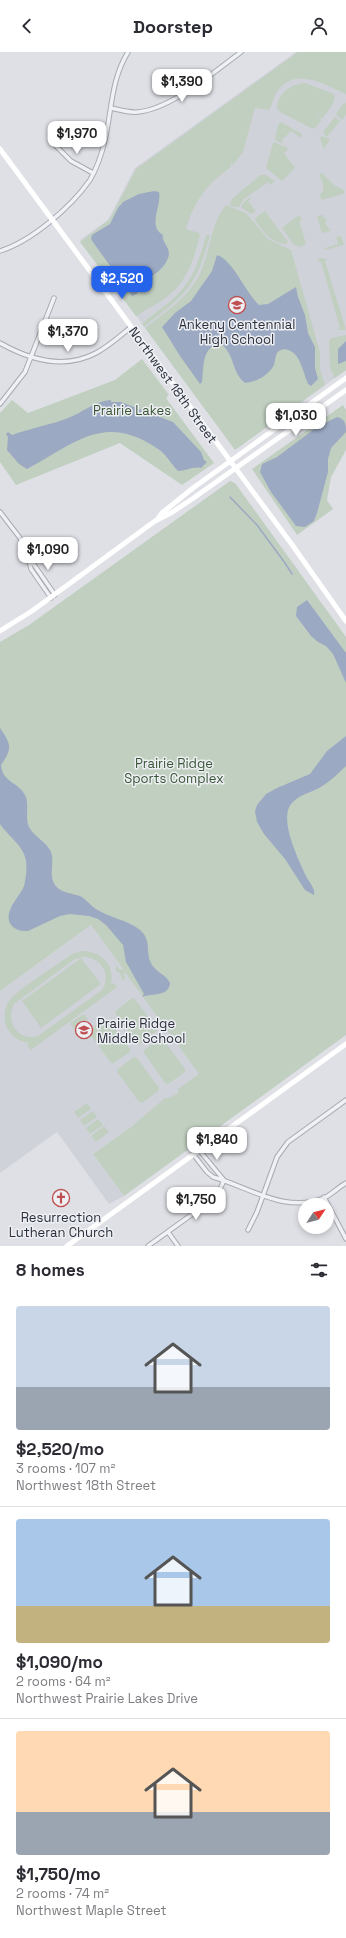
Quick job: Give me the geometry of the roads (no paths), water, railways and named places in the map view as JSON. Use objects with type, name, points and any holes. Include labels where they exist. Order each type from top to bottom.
[{"type":"main road","name":"Northwest 18th Street","points":[[0,149],[293,546],[346,621]]},
{"type":"main road","points":[[155,521],[162,513],[193,488],[346,378]]},
{"type":"main road","points":[[0,631],[25,616],[155,521],[177,509],[346,390]]},
{"type":"main road","points":[[67,1246],[346,1044]]},
{"type":"street","points":[[0,251],[24,241],[52,219],[75,198],[93,173],[105,141],[119,67],[128,52]]},
{"type":"street","points":[[111,108],[129,112],[138,112],[162,106],[241,52]]},
{"type":"street","points":[[54,144],[71,161],[93,173]]},
{"type":"street","points":[[0,404],[20,379],[31,358],[54,298]]},
{"type":"street","points":[[0,343],[31,358],[56,362],[80,359],[97,352],[131,327]]},
{"type":"street","points":[[0,512],[20,538],[28,556],[33,573],[53,596]]},
{"type":"street","points":[[28,556],[53,596]]},
{"type":"street","points":[[248,1230],[277,1157],[283,1146],[346,1100]]},
{"type":"street","points":[[199,1150],[212,1168],[224,1180]]},
{"type":"street","points":[[193,1154],[207,1172],[213,1177],[279,1200],[300,1203],[324,1197],[346,1183]]},
{"type":"street","points":[[148,1246],[215,1197],[224,1180]]},
{"type":"street","points":[[324,1197],[346,1239]]},
{"type":"street","points":[[168,1232],[178,1246]]},
{"type":"water","points":[[154,191],[159,192],[159,203],[155,221],[156,226],[158,231],[163,235],[169,254],[161,269],[143,283],[137,294],[132,296],[91,239],[92,235],[110,224],[118,208],[123,202],[139,194]]},
{"type":"water","points":[[217,255],[228,263],[259,305],[268,304],[296,287],[305,315],[308,333],[315,347],[315,368],[318,379],[311,386],[308,384],[302,366],[297,357],[293,352],[286,349],[280,350],[277,353],[274,365],[265,375],[257,380],[245,383],[237,373],[228,352],[219,343],[213,346],[206,354],[204,359],[202,382],[200,384],[162,327],[175,313],[191,301],[212,271]]},
{"type":"water","points":[[346,341],[346,361],[338,364],[338,349]]},
{"type":"water","points":[[111,400],[111,402],[121,402],[173,422],[201,452],[204,460],[207,462],[201,468],[178,471],[164,454],[139,438],[122,433],[106,432],[91,435],[76,441],[27,469],[19,464],[7,450],[8,437],[6,434],[8,432],[12,435],[54,423],[100,403]]},
{"type":"water","points":[[337,417],[342,419],[344,422],[346,432],[331,448],[328,459],[328,472],[314,521],[305,527],[296,526],[271,492],[260,472],[262,464],[277,457],[317,427]]},
{"type":"water","points":[[307,600],[346,653],[346,683],[333,654],[326,646],[311,636],[296,616],[297,607]]},
{"type":"water","points":[[0,728],[9,746],[9,750],[1,765],[2,771],[26,797],[28,824],[31,831],[49,848],[51,852],[52,877],[55,885],[63,891],[82,897],[101,912],[130,924],[140,930],[146,937],[149,957],[152,965],[166,977],[170,983],[167,991],[142,997],[144,994],[126,962],[123,945],[106,925],[98,919],[89,916],[70,914],[60,916],[28,931],[22,931],[13,927],[10,922],[9,911],[24,886],[26,861],[25,856],[19,846],[0,824]]},
{"type":"water","points":[[346,736],[346,766],[325,784],[297,799],[291,804],[288,811],[288,829],[291,839],[298,859],[314,890],[314,895],[305,890],[285,859],[264,834],[257,822],[255,811],[257,805],[266,794],[310,774],[327,751]]},
{"type":"waterway","points":[[230,497],[257,525],[292,574]]},
{"type":"place","name":"Ankeny Centennial High School","points":[[237,305]]},
{"type":"place","name":"Prairie Ridge Middle School","points":[[84,1030]]},
{"type":"place","name":"Resurrection Lutheran Church","points":[[61,1198]]},
{"type":"park label","name":"Prairie Lakes","points":[[132,410]]},
{"type":"park label","name":"Prairie Ridge Sports Complex","points":[[174,770]]}]
